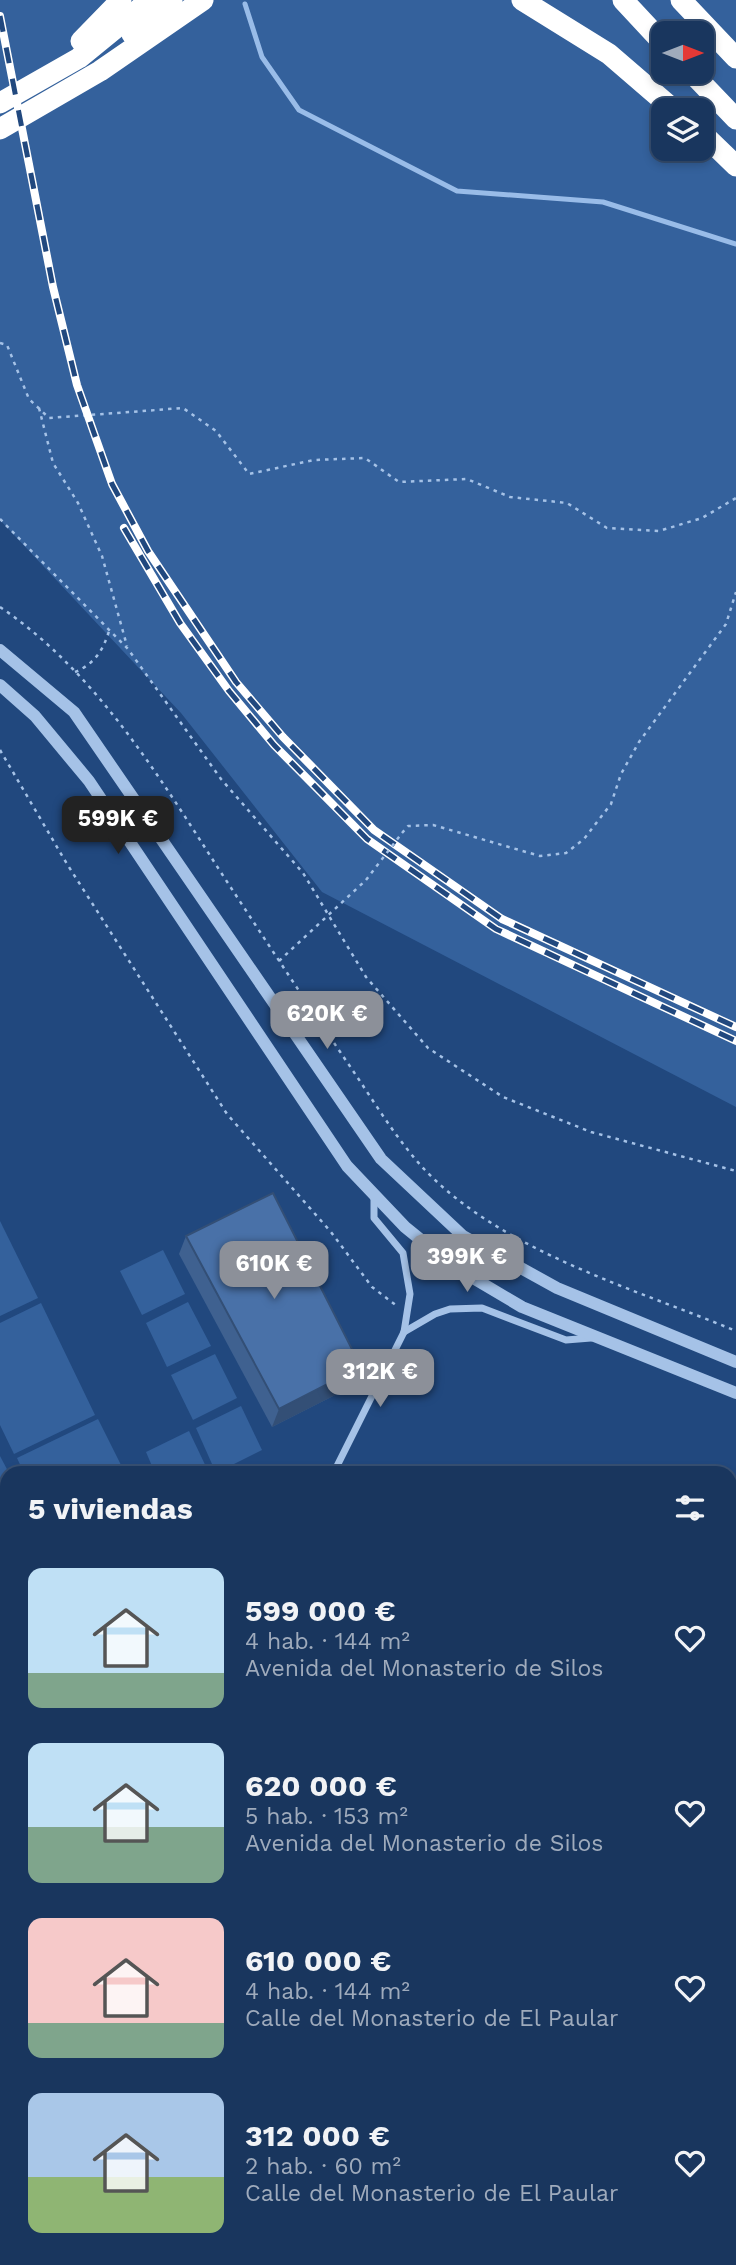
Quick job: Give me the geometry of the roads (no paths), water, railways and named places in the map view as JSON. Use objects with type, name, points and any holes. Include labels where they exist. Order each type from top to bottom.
[{"type":"highway","points":[[0,102],[76,47],[121,0]]},
{"type":"highway","points":[[0,102],[79,58],[150,0]]},
{"type":"highway","points":[[0,129],[94,66],[172,0]]},
{"type":"highway","points":[[0,129],[100,71],[203,0]]},
{"type":"highway","points":[[522,0],[609,54],[660,98]]},
{"type":"highway","points":[[623,0],[651,30]]},
{"type":"highway","points":[[681,0],[736,58]]},
{"type":"highway","points":[[702,84],[736,119]]},
{"type":"highway","points":[[714,145],[736,166]]},
{"type":"street","points":[[0,650],[74,712],[381,1159],[463,1236],[557,1288],[736,1362]]},
{"type":"street","points":[[0,685],[35,716],[89,781],[347,1166],[374,1196],[428,1247],[453,1266],[522,1307],[736,1393]]},
{"type":"street","points":[[337,1466],[404,1332],[410,1294],[406,1262],[398,1245],[374,1218],[374,1196]]},
{"type":"street","points":[[404,1332],[450,1309],[482,1308],[566,1339],[595,1337]]},
{"type":"waterway","points":[[245,4],[262,57],[299,110],[457,191],[603,202],[736,244]]},
{"type":"railway","points":[[0,16],[53,287],[77,385],[112,484],[148,551],[236,682],[283,737],[374,830],[502,919],[736,1027]]},
{"type":"railway","points":[[124,528],[180,623],[229,691],[274,745],[367,839],[496,929],[736,1041]]}]
